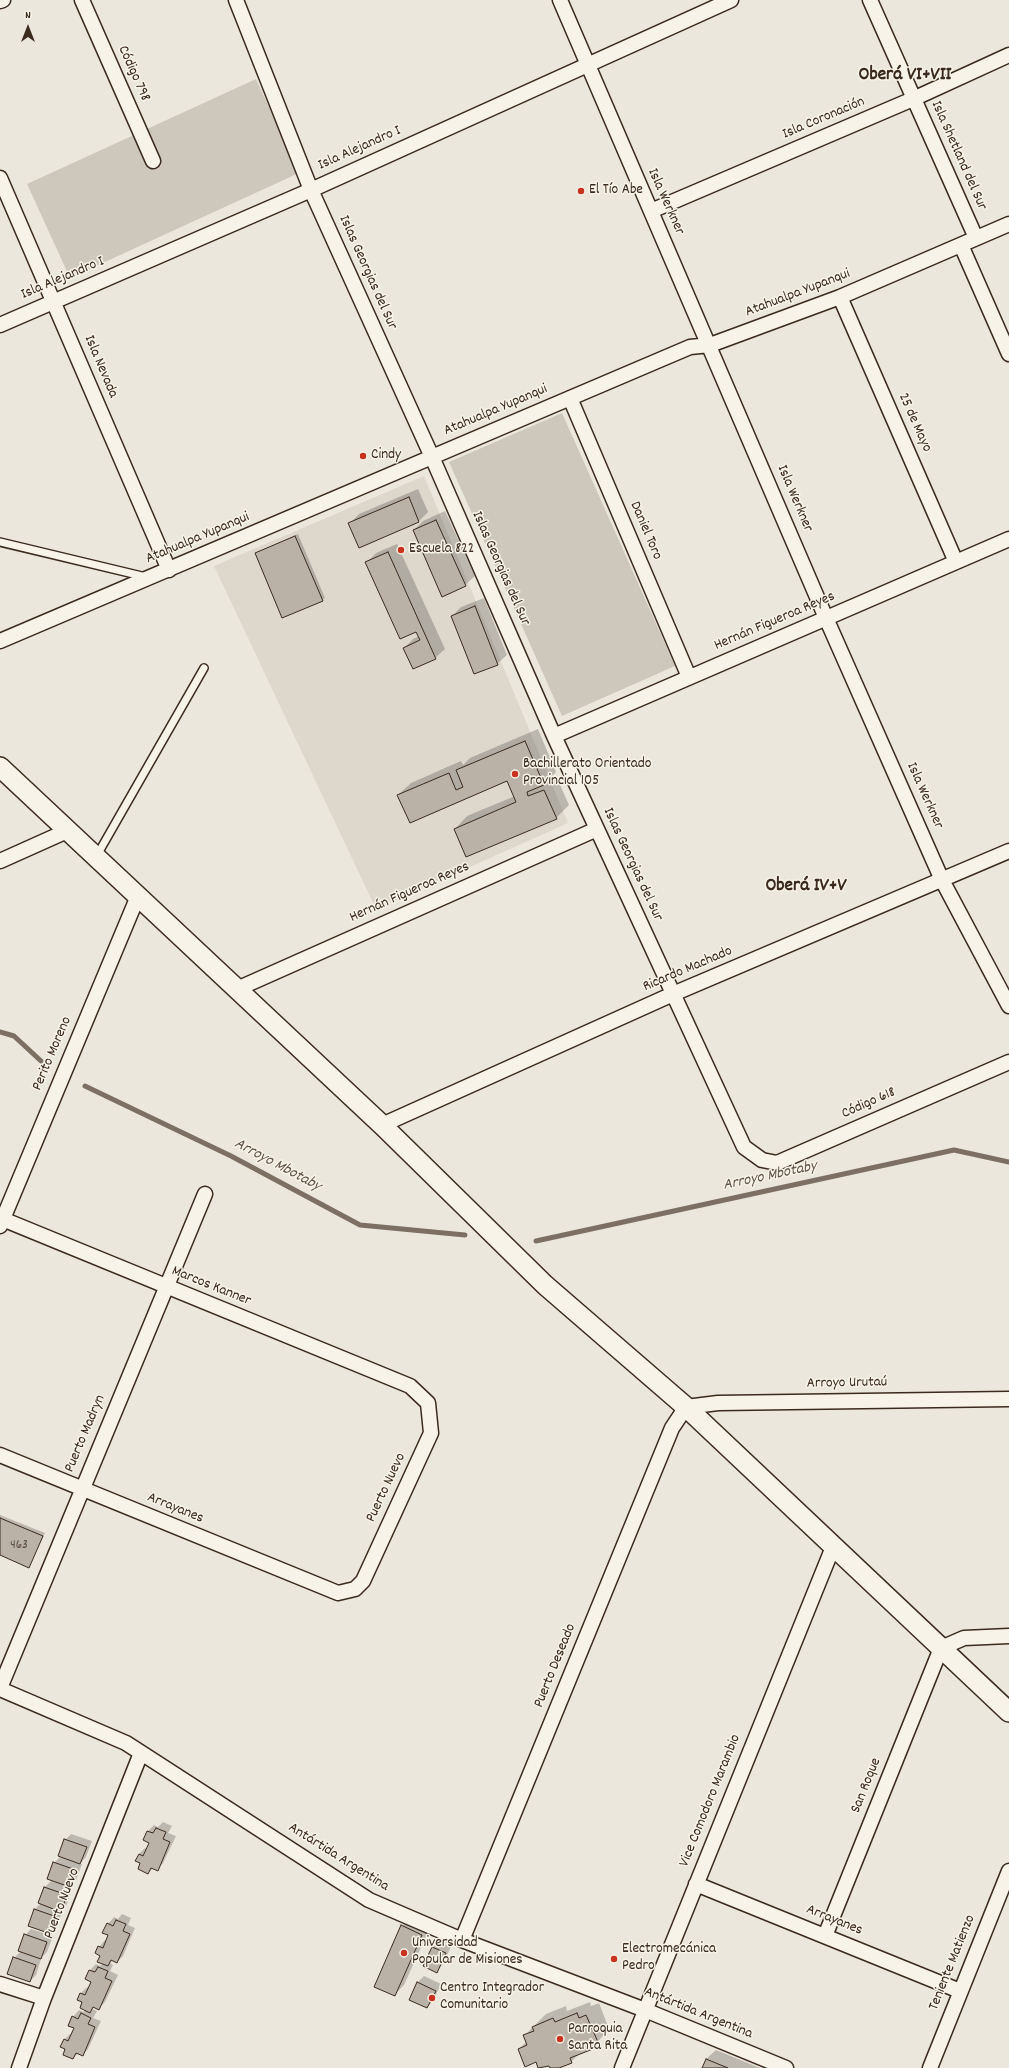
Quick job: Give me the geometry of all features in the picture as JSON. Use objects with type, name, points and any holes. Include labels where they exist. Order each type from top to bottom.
[{"type":"street","name":"Código 798","points":[[82,0],[153,161]]},
{"type":"street","name":"Islas Georgias del Sur","points":[[236,0],[311,190],[432,457],[554,736],[744,1147]]},
{"type":"street","name":"Isla Werkner","points":[[560,0],[710,345],[826,618],[942,880],[1009,1006]]},
{"type":"street","name":"Isla Shetland del Sur","points":[[870,0],[976,238]]},
{"type":"street","name":"Isla Alejandro I","points":[[0,325],[311,190],[726,1]]},
{"type":"street","name":"Isla Coronación","points":[[651,211],[913,99],[1009,55]]},
{"type":"street","name":"Isla Nevada","points":[[0,178],[168,570]]},
{"type":"street","name":"Atahualpa Yupanqui","points":[[0,641],[690,347],[710,345],[840,297],[1009,224]]},
{"type":"street","points":[[961,245],[1009,354]]},
{"type":"street","name":"25 de Mayo","points":[[840,297],[956,562]]},
{"type":"street","name":"Daniel Toro","points":[[570,398],[689,677]]},
{"type":"street","name":"Hernán Figueroa Reyes","points":[[554,736],[1009,539]]},
{"type":"street","points":[[0,768],[382,1125],[545,1285],[686,1407],[1009,1712]]},
{"type":"street","name":"Hernán Figueroa Reyes","points":[[237,989],[597,829]]},
{"type":"street","points":[[0,861],[68,830]]},
{"type":"street","name":"Ricardo Machado","points":[[382,1125],[673,994],[1009,851]]},
{"type":"street","name":"Perito Moreno","points":[[1,1221],[138,896]]},
{"type":"street","name":"Código 618","points":[[744,1147],[762,1160],[777,1163],[1009,1062]]},
{"type":"street","name":"Puerto Madryn","points":[[0,1688],[205,1194]]},
{"type":"street","name":"Marcos Kanner","points":[[1,1221],[410,1386]]},
{"type":"street","name":"Puerto Nuevo","points":[[338,1593],[355,1589],[363,1581],[431,1433],[428,1403],[410,1386]]},
{"type":"street","name":"Arroyo Urutaú","points":[[686,1407],[718,1403],[1009,1400]]},
{"type":"street","name":"Puerto Deseado","points":[[462,1940],[672,1428],[686,1407]]},
{"type":"street","name":"Arrayanes","points":[[0,1455],[338,1593]]},
{"type":"street","name":"Vice Comodoro Marambio","points":[[622,2068],[833,1547]]},
{"type":"street","points":[[941,1648],[964,1638],[1009,1636]]},
{"type":"street","name":"San Roque","points":[[825,1936],[941,1648]]},
{"type":"street","name":"Antártida Argentina","points":[[0,1688],[126,1744],[369,1900],[462,1940],[645,2010],[786,2068]]},
{"type":"street","name":"Puerto Nuevo","points":[[19,2068],[44,1998],[141,1753]]},
{"type":"street","name":"Teniente Matienzo","points":[[930,2068],[1009,1870]]},
{"type":"street","name":"Arrayanes","points":[[696,1884],[960,1991]]},
{"type":"street","points":[[0,1984],[44,1998]]},
{"type":"lane","points":[[0,542],[150,578]]},
{"type":"lane","points":[[96,857],[204,668]]},
{"type":"shaded area","points":[[256,79],[299,173],[70,278],[27,184]]},
{"type":"shaded area","points":[[562,413],[675,666],[562,716],[449,462]]},
{"type":"shaded area","points":[[424,476],[568,823],[376,909],[214,566]]},
{"type":"building","points":[[409,497],[419,522],[359,548],[348,523]]},
{"type":"building","points":[[436,520],[466,586],[442,597],[413,530]]},
{"type":"building","points":[[295,536],[323,601],[282,618],[255,553]]},
{"type":"building","points":[[388,552],[436,659],[413,669],[403,648],[420,640],[416,632],[400,639],[365,562]]},
{"type":"building","points":[[475,606],[498,665],[474,674],[451,616]]},
{"type":"building","points":[[525,741],[544,785],[527,792],[528,796],[544,790],[557,819],[466,857],[454,829],[516,802],[507,781],[410,823],[397,795],[449,773],[456,790],[463,787],[456,770]]},
{"type":"building","points":[[0,1518],[43,1536],[29,1568],[0,1555]]},
{"type":"building","points":[[156,1828],[166,1832],[163,1839],[170,1842],[158,1871],[151,1868],[148,1874],[138,1869],[140,1863],[135,1861],[139,1854],[143,1856],[149,1843],[143,1840],[147,1831],[153,1833]]},
{"type":"building","points":[[64,1839],[87,1847],[80,1864],[58,1856]]},
{"type":"building","points":[[53,1862],[76,1870],[70,1887],[47,1879]]},
{"type":"building","points":[[44,1887],[67,1895],[61,1912],[38,1903]]},
{"type":"building","points":[[34,1909],[57,1917],[51,1934],[28,1926]]},
{"type":"building","points":[[116,1920],[126,1924],[123,1931],[130,1934],[117,1963],[111,1960],[108,1966],[97,1962],[100,1956],[95,1953],[98,1946],[103,1948],[108,1935],[102,1933],[107,1923],[113,1926]]},
{"type":"building","points":[[401,1925],[422,1935],[395,1996],[374,1987]]},
{"type":"building","points":[[24,1934],[47,1942],[41,1959],[18,1951]]},
{"type":"building","points":[[432,1947],[446,1953],[437,1973],[423,1966]]},
{"type":"building","points":[[13,1957],[36,1965],[30,1982],[7,1974]]},
{"type":"building","points":[[98,1967],[108,1971],[105,1978],[112,1981],[99,2010],[93,2007],[90,2013],[80,2008],[82,2002],[77,2000],[80,1993],[85,1995],[91,1982],[85,1979],[89,1970],[95,1972]]},
{"type":"building","points":[[417,1982],[436,1991],[427,2008],[409,2000]]},
{"type":"building","points":[[81,2013],[91,2018],[88,2024],[95,2027],[83,2056],[76,2053],[73,2059],[63,2055],[65,2049],[60,2047],[64,2039],[68,2041],[74,2028],[68,2026],[72,2016],[78,2019]]},
{"type":"building","name":"Parroquia Santa Rita","points":[[577,2013],[579,2018],[586,2015],[598,2042],[591,2045],[593,2049],[570,2058],[572,2063],[559,2068],[550,2068],[549,2066],[538,2068],[536,2062],[525,2067],[518,2049],[527,2045],[523,2035],[534,2031],[532,2027],[553,2018],[555,2022]]},
{"type":"building","points":[[706,2059],[728,2068],[702,2068]]},
{"type":"waterway","name":"Arroyo Mbotaby","points":[[0,1032],[14,1036],[41,1061]]},
{"type":"waterway","name":"Arroyo Mbotaby","points":[[85,1086],[231,1156],[360,1225],[465,1235]]},
{"type":"waterway","name":"Arroyo Mbotaby","points":[[536,1241],[954,1150],[1009,1162]]},
{"type":"place","name":"El Tío Abe","points":[[581,191]]},
{"type":"place","name":"Cindy","points":[[363,456]]},
{"type":"place","name":"Escuela 822","points":[[401,550]]},
{"type":"place","name":"Bachillerato Orientado Provincial 105","points":[[515,774]]},
{"type":"place","name":"Universidad Popular de Misiones","points":[[404,1953]]},
{"type":"place","name":"Electromecánica Pedro","points":[[614,1959]]},
{"type":"place","name":"Centro Integrador Comunitario","points":[[432,1998]]},
{"type":"place","name":"Parroquia Santa Rita","points":[[560,2039]]},
{"type":"district","name":"Oberá VI+VII","points":[[905,76]]},
{"type":"district","name":"Oberá IV+V","points":[[806,887]]}]
